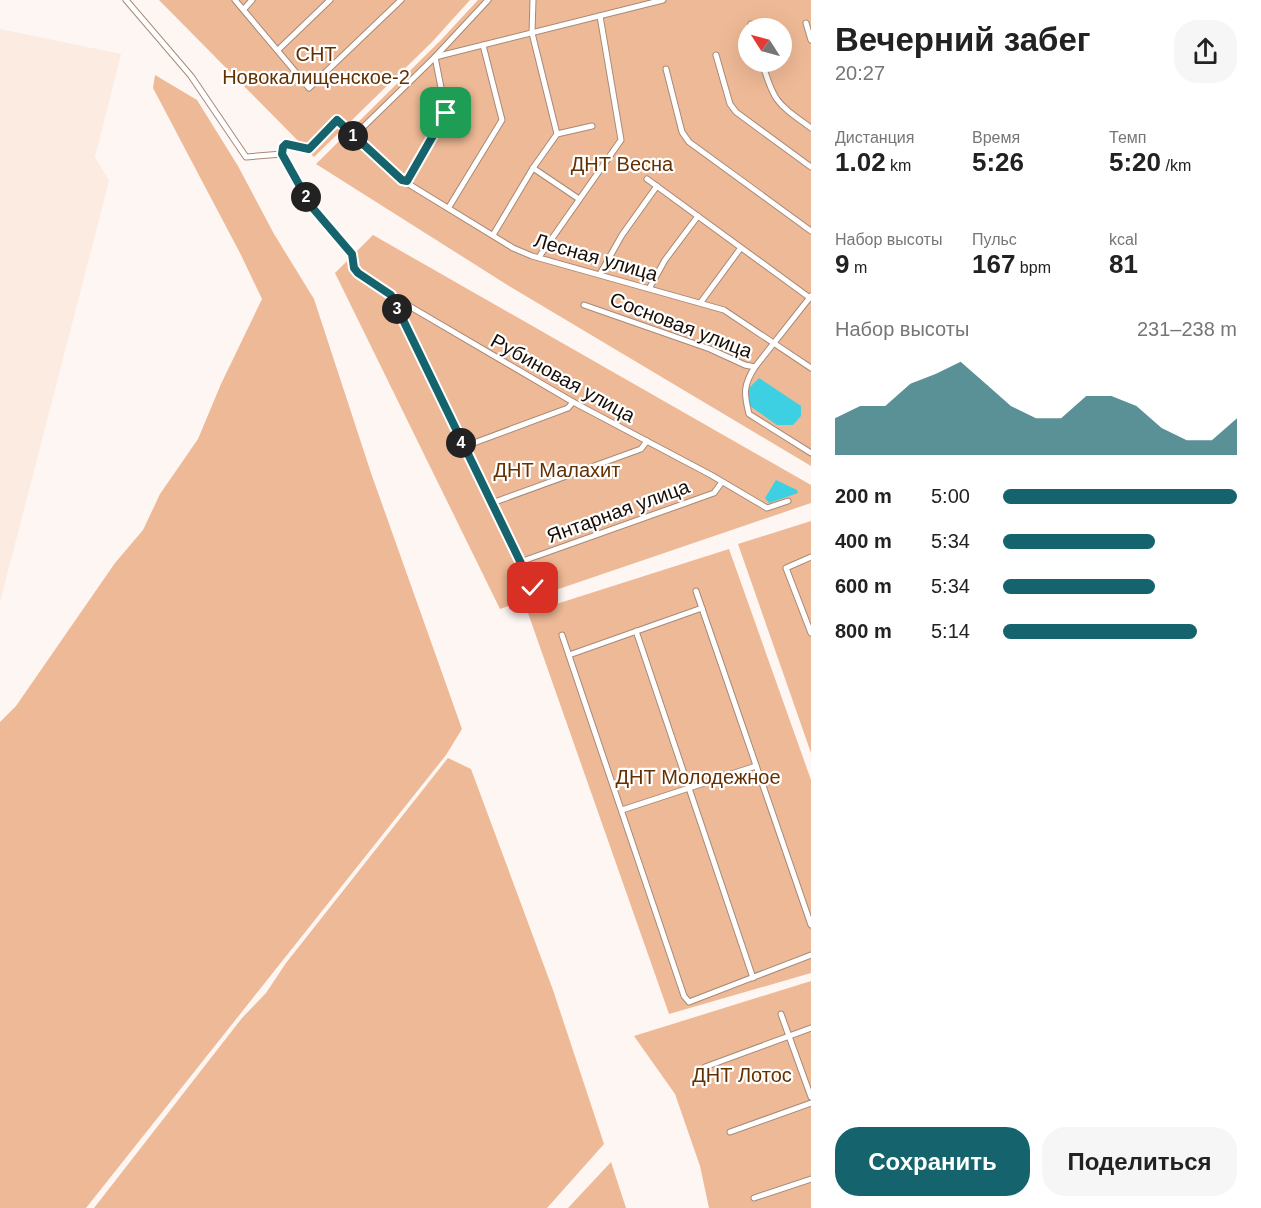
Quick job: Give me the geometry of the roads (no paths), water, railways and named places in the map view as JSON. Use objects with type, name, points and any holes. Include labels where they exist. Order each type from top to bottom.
[{"type":"street","points":[[126,0],[191,76],[246,157],[282,154]]},
{"type":"street","points":[[235,0],[309,88],[401,0]]},
{"type":"street","points":[[244,9],[252,0]]},
{"type":"street","points":[[278,50],[330,0]]},
{"type":"street","points":[[354,136],[435,57],[488,0]]},
{"type":"street","points":[[533,0],[532,33],[557,135]]},
{"type":"street","points":[[435,57],[663,0]]},
{"type":"street","points":[[539,257],[621,140],[600,16]]},
{"type":"street","points":[[807,22],[811,40]]},
{"type":"street","points":[[449,207],[502,120],[483,45]]},
{"type":"street","points":[[716,55],[730,104],[736,112],[811,167]]},
{"type":"street","points":[[407,181],[446,113],[435,57]]},
{"type":"street","points":[[666,69],[682,132],[689,142],[811,231]]},
{"type":"street","points":[[765,72],[771,92],[780,105],[811,128]]},
{"type":"street","name":"Лесная улица","points":[[282,154],[286,144],[309,149],[337,120],[402,180],[513,248],[724,309],[776,342],[811,368]]},
{"type":"street","points":[[493,235],[533,168],[557,135],[592,126]]},
{"type":"street","name":"Рубиновая улица","points":[[282,154],[311,206],[352,254],[354,268],[358,273],[391,295],[573,402],[767,508],[788,501]]},
{"type":"street","points":[[533,168],[579,199]]},
{"type":"street","points":[[647,178],[740,249],[810,297],[755,367]]},
{"type":"street","points":[[600,274],[622,235],[657,186]]},
{"type":"street","points":[[650,287],[665,260],[698,216]]},
{"type":"street","points":[[701,302],[740,249]]},
{"type":"street","points":[[391,295],[533,588]]},
{"type":"street","name":"Сосновая улица","points":[[584,305],[755,367],[744,394],[749,414],[811,453]]},
{"type":"street","points":[[463,447],[568,408],[573,402]]},
{"type":"street","points":[[492,503],[641,449],[647,441]]},
{"type":"street","name":"Янтарная улица","points":[[520,562],[714,493],[722,482]]},
{"type":"street","points":[[811,557],[786,568],[811,630]]},
{"type":"street","points":[[696,591],[811,925]]},
{"type":"street","points":[[569,655],[702,608]]},
{"type":"street","points":[[636,631],[687,788],[753,978]]},
{"type":"street","points":[[562,635],[684,996],[689,1002],[811,955]]},
{"type":"street","points":[[622,810],[756,766]]},
{"type":"street","points":[[781,1014],[811,1097]]},
{"type":"street","points":[[705,1066],[811,1028]]},
{"type":"street","points":[[730,1132],[811,1103]]},
{"type":"street","points":[[754,1198],[811,1179]]},
{"type":"water","points":[[759,378],[801,406],[801,416],[793,425],[777,425],[750,406],[749,388]]},
{"type":"water","points":[[776,480],[797,490],[798,493],[769,503],[765,498]]},
{"type":"park label","name":"СНТ Новокалищенское-2","points":[[316,66]]},
{"type":"park label","name":"ДНТ Весна","points":[[622,164]]},
{"type":"park label","name":"ДНТ Малахит","points":[[557,470]]},
{"type":"park label","name":"ДНТ Молодежное","points":[[698,777]]},
{"type":"park label","name":"ДНТ Лотос","points":[[742,1075]]}]
